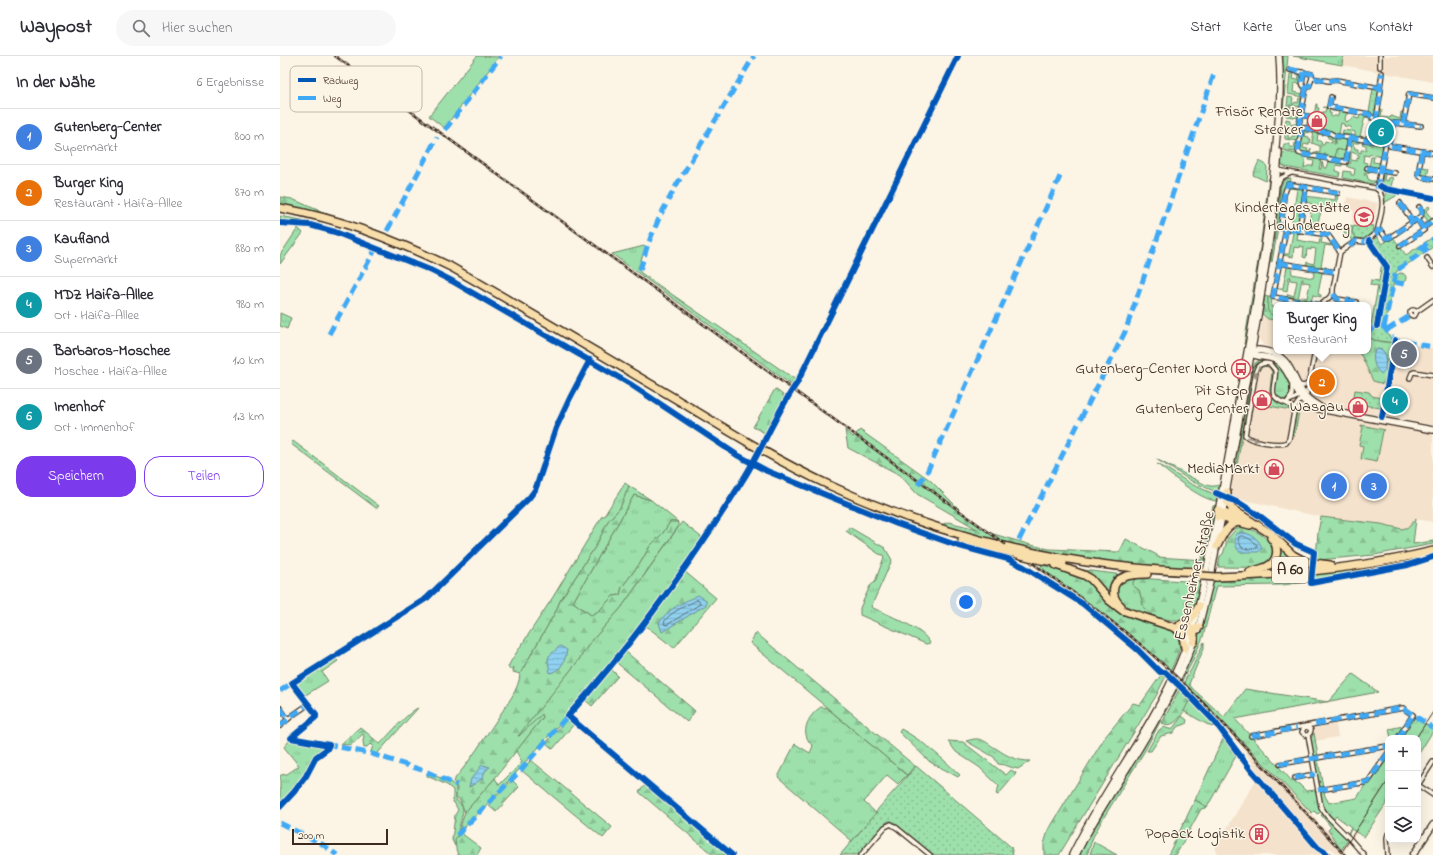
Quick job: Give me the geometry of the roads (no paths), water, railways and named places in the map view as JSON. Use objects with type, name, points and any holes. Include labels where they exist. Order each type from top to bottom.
[{"type":"highway","name":"A 60","points":[[280,208],[345,223],[375,233],[408,246],[451,267],[772,456],[830,486],[879,507],[950,532],[1052,557],[1131,568],[1203,574]]},
{"type":"highway","name":"A 60","points":[[280,212],[304,217],[374,237],[406,250],[449,271],[770,460],[841,496],[902,520],[987,547],[1041,560],[1099,569],[1147,574],[1216,574],[1255,576],[1346,568],[1383,562],[1433,551]]},
{"type":"highway","points":[[1227,492],[1227,501],[1236,513],[1271,534],[1289,553],[1306,562],[1330,566]]},
{"type":"highway","points":[[1220,515],[1247,519]]},
{"type":"highway","points":[[1220,515],[1250,524],[1273,540],[1276,547],[1276,557],[1272,564],[1250,572]]},
{"type":"highway","points":[[1217,546],[1229,526],[1239,521]]},
{"type":"highway","name":"A 60","points":[[1216,574],[1330,566],[1382,558],[1433,547]]},
{"type":"highway","points":[[1041,560],[1084,575],[1095,583],[1109,600],[1122,610],[1177,627],[1194,630],[1194,642]]},
{"type":"highway","points":[[1147,574],[1128,576],[1119,579],[1113,590],[1116,601],[1119,605],[1125,608],[1177,627],[1183,636],[1185,648]]},
{"type":"highway","points":[[1177,627],[1191,619],[1199,606]]},
{"type":"main road","name":"Essenheimer Straße","points":[[1072,855],[1090,819],[1136,746],[1162,700],[1194,630],[1210,582],[1217,546],[1220,515],[1227,492],[1250,367],[1250,352],[1255,337],[1275,199],[1281,87],[1279,56]]},
{"type":"main road","name":"Essenheimer Straße","points":[[1194,630],[1220,515],[1250,352],[1276,170]]},
{"type":"main road","points":[[1255,337],[1263,353],[1273,358],[1283,367],[1292,384],[1304,395],[1327,411]]},
{"type":"main road","points":[[1250,352],[1273,353]]},
{"type":"main road","points":[[1250,367],[1263,353]]},
{"type":"main road","points":[[1277,354],[1282,357],[1289,365],[1308,405],[1314,408],[1433,430]]},
{"type":"main road","name":"Essenheimer Straße","points":[[1076,855],[1094,821],[1167,701],[1183,669],[1194,642]]},
{"type":"main road","points":[[1413,855],[1433,826]]},
{"type":"street","points":[[1380,56],[1380,68]]},
{"type":"street","points":[[1290,70],[1312,74],[1310,86],[1306,88],[1299,125],[1302,128],[1298,150],[1299,153],[1346,162],[1350,138]]},
{"type":"street","points":[[1304,72],[1302,84],[1306,88]]},
{"type":"street","points":[[1376,121],[1382,90],[1380,88],[1382,73]]},
{"type":"street","points":[[1312,78],[1329,81],[1336,80],[1380,88]]},
{"type":"street","points":[[1403,124],[1409,94],[1433,98]]},
{"type":"street","points":[[1330,97],[1329,106],[1369,114],[1376,121],[1421,126]]},
{"type":"street","points":[[1301,115],[1312,118]]},
{"type":"street","points":[[1324,302],[1333,294],[1340,252],[1356,241],[1365,242],[1376,234],[1378,230],[1382,200],[1378,189],[1381,170],[1393,124]]},
{"type":"street","points":[[1302,128],[1365,141],[1368,139],[1388,143],[1390,146],[1433,153]]},
{"type":"street","points":[[1422,151],[1418,175],[1433,179]]},
{"type":"street","points":[[1367,168],[1395,173]]},
{"type":"street","points":[[1276,170],[1378,189]]},
{"type":"street","points":[[1275,199],[1279,181],[1284,176],[1291,173]]},
{"type":"street","points":[[1281,228],[1284,195],[1288,184],[1338,192]]},
{"type":"street","points":[[1306,187],[1298,231],[1328,235],[1340,252]]},
{"type":"street","points":[[1400,203],[1423,228]]},
{"type":"street","points":[[1378,230],[1380,230],[1386,238],[1389,238],[1421,216],[1422,210],[1419,207]]},
{"type":"street","points":[[1400,246],[1424,230],[1423,228],[1433,221]]},
{"type":"street","points":[[1286,229],[1273,297],[1303,302]]},
{"type":"street","points":[[1426,258],[1433,267]]},
{"type":"street","points":[[1279,263],[1336,272]]},
{"type":"street","points":[[1333,294],[1337,299],[1356,302]]},
{"type":"street","points":[[1416,312],[1433,300]]},
{"type":"street","points":[[1294,410],[1291,405],[1278,400],[1274,395],[1276,372],[1274,368],[1268,364],[1260,365],[1256,371],[1245,431],[1246,437],[1265,442],[1281,444],[1286,443],[1289,439],[1294,410],[1304,395],[1309,383],[1314,354]]},
{"type":"street","points":[[1410,378],[1414,372],[1433,375]]},
{"type":"street","points":[[1299,385],[1304,386],[1309,383]]},
{"type":"street","points":[[1286,402],[1292,396],[1292,384]]},
{"type":"street","points":[[1286,402],[1290,402],[1304,395]]},
{"type":"street","points":[[1293,414],[1300,407],[1308,405]]},
{"type":"street","points":[[280,726],[309,704]]},
{"type":"street","points":[[280,708],[288,719]]},
{"type":"street","points":[[1251,736],[1403,708],[1413,715],[1400,735]]},
{"type":"street","points":[[1306,727],[1311,730],[1308,735],[1322,809],[1364,855]]},
{"type":"street","points":[[1280,764],[1385,747]]},
{"type":"street","points":[[1318,790],[1368,782],[1385,757]]},
{"type":"street","points":[[1421,780],[1433,762]]},
{"type":"street","points":[[1250,770],[1318,848],[1327,854]]},
{"type":"street","points":[[1295,778],[1315,774]]},
{"type":"street","points":[[1421,787],[1433,795]]},
{"type":"street","points":[[861,855],[885,827],[891,824],[930,855]]},
{"type":"street","points":[[1387,843],[1388,855]]},
{"type":"water","points":[[1378,349],[1383,351],[1386,355],[1385,371],[1382,374],[1377,370],[1373,357],[1375,351]]},
{"type":"water","points":[[1242,532],[1255,538],[1261,545],[1262,549],[1258,552],[1240,552],[1235,544],[1235,539],[1236,534]]},
{"type":"water","points":[[698,595],[706,600],[706,605],[662,632],[659,623],[662,618],[676,606]]},
{"type":"water","points":[[560,646],[567,650],[564,661],[557,670],[550,673],[548,661],[549,656]]},
{"type":"water","points":[[482,765],[490,767],[485,771],[482,779],[469,787],[471,779]]},
{"type":"tram line","points":[[1418,735],[1433,712]]},
{"type":"tram line","points":[[1343,850],[1385,786]]},
{"type":"railway","points":[[335,56],[349,66]]},
{"type":"railway","points":[[412,112],[1005,544]]},
{"type":"railway","points":[[1031,562],[1118,626],[1167,668],[1235,736],[1345,855]]},
{"type":"place","name":"Frisör Renate Stecker","points":[[1317,121]]},
{"type":"place","name":"Imenhof","points":[[1381,132]]},
{"type":"place","name":"Kindertagesstätte Holunderweg","points":[[1364,217]]},
{"type":"place","name":"Barbaros-Moschee","points":[[1404,354]]},
{"type":"place","name":"Gutenberg-Center Nord","points":[[1241,369]]},
{"type":"place","name":"Burger King","points":[[1322,382]]},
{"type":"place","name":"Pit Stop Gutenberg Center","points":[[1262,400]]},
{"type":"place","name":"MDZ Haifa-Allee","points":[[1395,401]]},
{"type":"place","name":"Wasgau","points":[[1358,407]]},
{"type":"place","name":"MediaMarkt","points":[[1274,469]]},
{"type":"place","name":"Gutenberg-Center","points":[[1334,486]]},
{"type":"place","name":"Kaufland","points":[[1374,486]]},
{"type":"place","name":"Popack Logistik","points":[[1259,834]]}]
